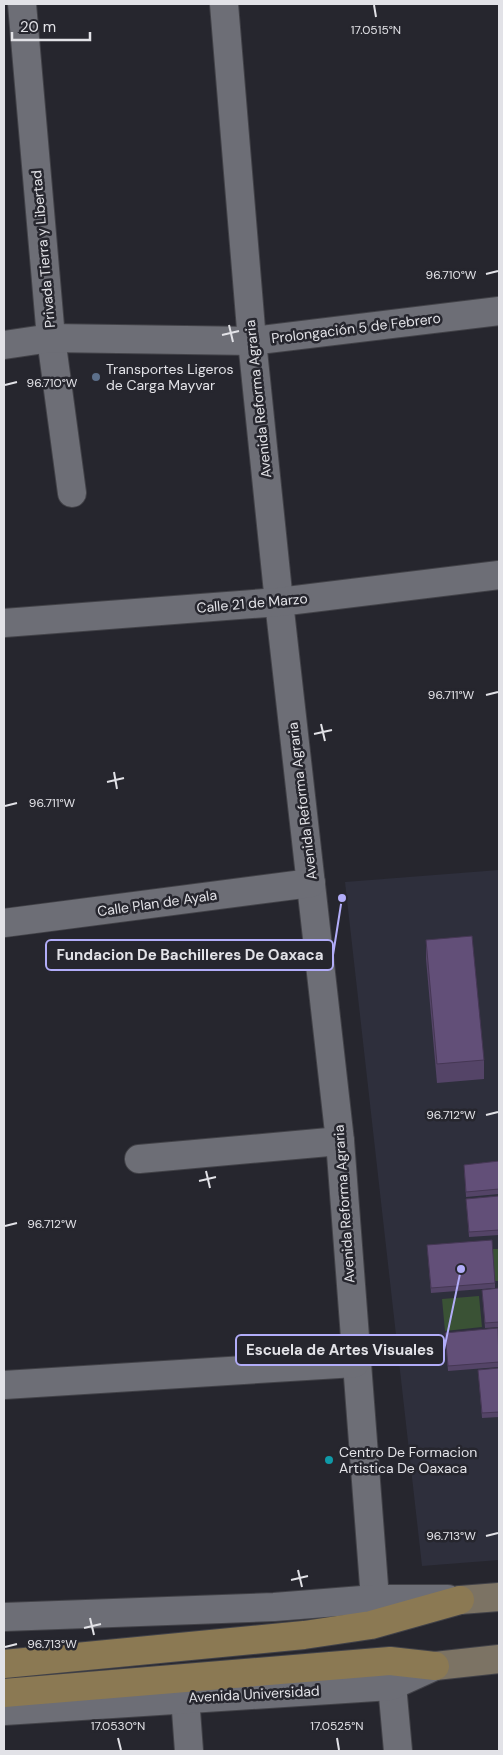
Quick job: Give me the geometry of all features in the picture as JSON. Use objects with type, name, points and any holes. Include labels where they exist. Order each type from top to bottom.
[{"type":"main road","points":[[4,1664],[304,1635],[373,1612],[460,1600],[499,1598]]},
{"type":"main road","points":[[4,1693],[390,1673],[435,1666],[499,1660]]},
{"type":"street","name":"Privada Tierra y Libertad","points":[[22,4],[50,338],[72,493]]},
{"type":"street","name":"Avenida Reforma Agraria","points":[[224,4],[252,341],[278,602],[340,1141],[373,1612]]},
{"type":"street","name":"Prolongación 5 de Febrero","points":[[4,345],[50,338],[252,341],[499,311]]},
{"type":"street","name":"Calle 21 de Marzo","points":[[4,623],[278,602],[499,575]]},
{"type":"street","name":"Calle Plan de Ayala","points":[[4,924],[311,882]]},
{"type":"street","points":[[139,1159],[340,1141]]},
{"type":"street","points":[[4,1385],[355,1362]]},
{"type":"street","points":[[4,1617],[274,1607],[373,1612]]},
{"type":"street","points":[[390,1673],[398,1751]]},
{"type":"street","name":"Avenida Universidad","points":[[4,1710],[185,1697],[390,1673]]},
{"type":"street","points":[[185,1697],[189,1751]]},
{"type":"shaded area","points":[[499,870],[499,1560],[422,1566],[345,882]]},
{"type":"green space","points":[[492,1249],[499,1249],[499,1281],[495,1281]]},
{"type":"green space","points":[[479,1296],[482,1327],[445,1331],[442,1299]]},
{"type":"building","points":[[472,936],[484,1060],[437,1064],[426,940]]},
{"type":"building","points":[[499,1161],[499,1189],[466,1192],[464,1165]]},
{"type":"building","points":[[499,1196],[499,1230],[469,1232],[466,1199]]},
{"type":"building","points":[[492,1240],[495,1283],[431,1288],[427,1245]]},
{"type":"building","points":[[499,1288],[499,1322],[485,1323],[482,1290]]},
{"type":"building","points":[[498,1328],[499,1362],[448,1366],[445,1333]]},
{"type":"building","points":[[499,1368],[499,1412],[482,1413],[478,1370]]},
{"type":"place","name":"Transportes Ligeros de Carga Mayvar","points":[[96,377]]},
{"type":"place","name":"Fundacion De Bachilleres De Oaxaca","points":[[342,898]]},
{"type":"place","name":"Escuela de Artes Visuales","points":[[461,1269]]},
{"type":"place","name":"Centro De Formacion Artistica De Oaxaca","points":[[329,1460]]}]
